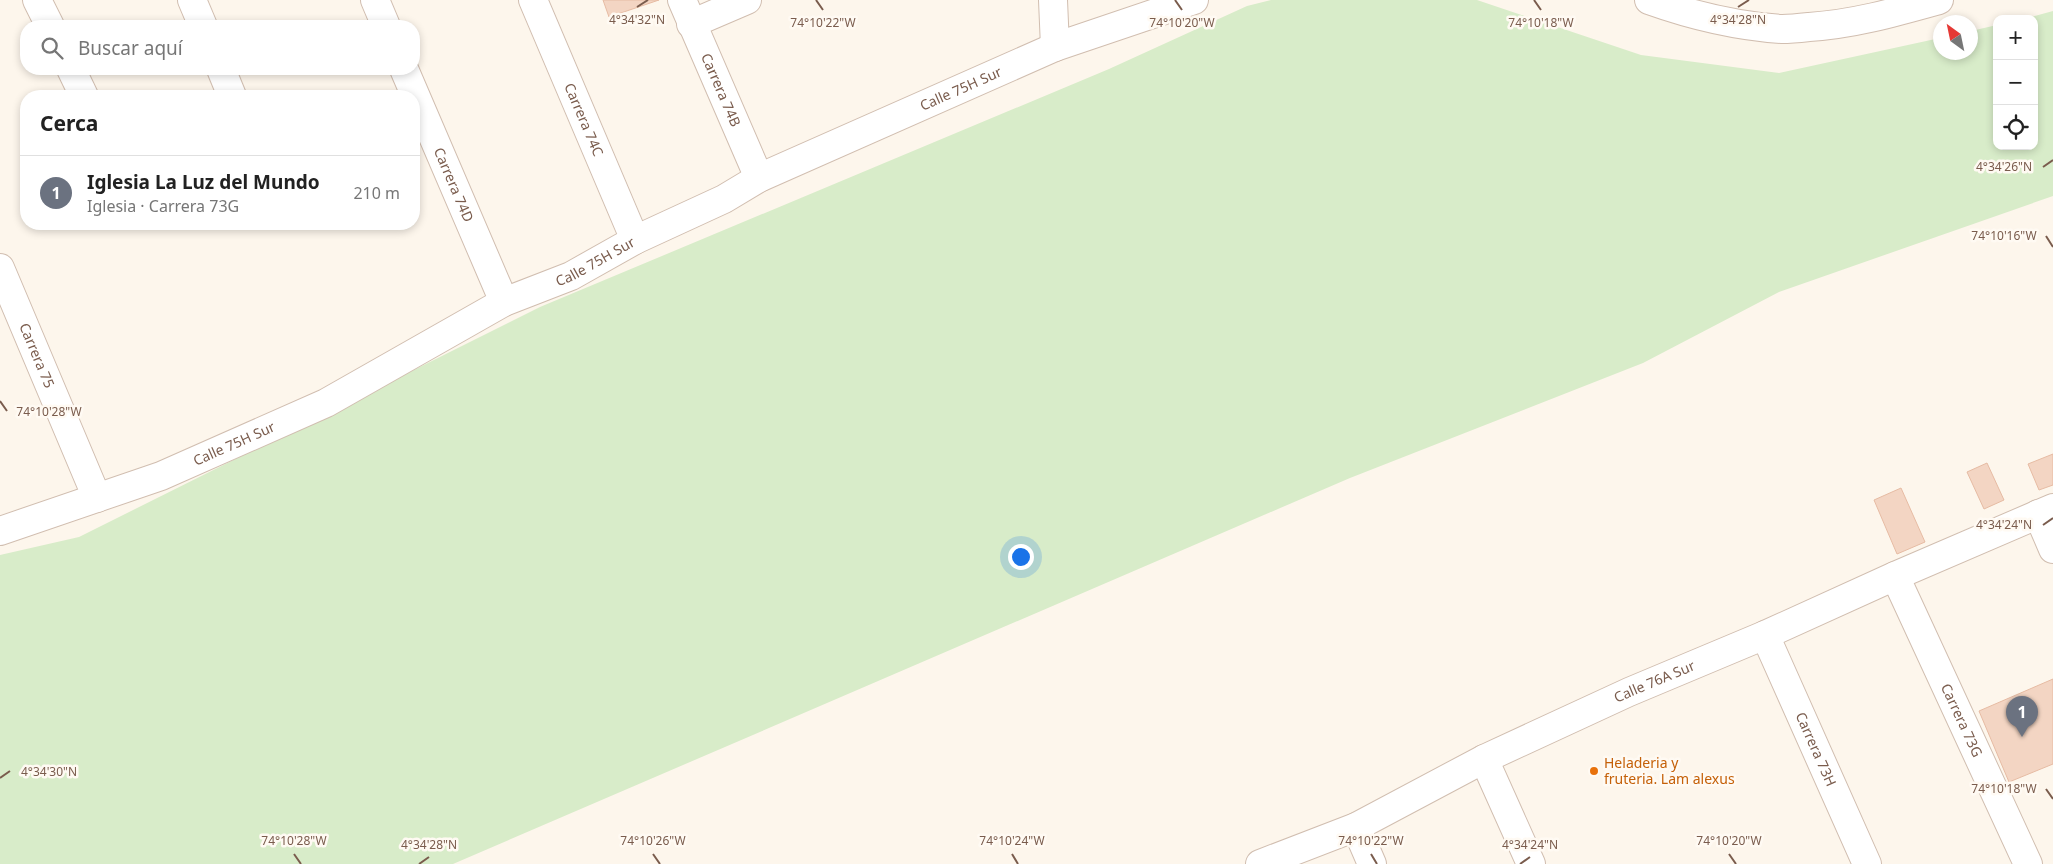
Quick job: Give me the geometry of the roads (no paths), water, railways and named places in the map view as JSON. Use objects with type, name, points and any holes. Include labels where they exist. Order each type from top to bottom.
[{"type":"street","points":[[38,0],[47,20]]},
{"type":"street","points":[[192,0],[200,20]]},
{"type":"street","points":[[375,0],[383,20]]},
{"type":"street","name":"Carrera 74C","points":[[533,0],[635,240]]},
{"type":"street","points":[[687,12],[747,0]]},
{"type":"street","points":[[1053,0],[1055,47]]},
{"type":"street","name":"Calle 75H Sur","points":[[0,531],[161,476],[326,403],[504,302],[570,276],[635,240],[724,198],[759,178],[1055,47],[1194,0]]},
{"type":"street","points":[[1659,4],[1732,23],[1784,29],[1845,24],[1881,17],[1939,0]]},
{"type":"street","name":"Carrera 74B","points":[[687,12],[759,178]]},
{"type":"street","points":[[74,75],[81,90]]},
{"type":"street","points":[[223,75],[230,90]]},
{"type":"street","name":"Carrera 74D","points":[[407,75],[413,90]]},
{"type":"street","name":"Carrera 74D","points":[[420,106],[504,302]]},
{"type":"street","name":"Carrera 75","points":[[0,268],[98,498]]},
{"type":"street","points":[[2045,511],[2053,549]]},
{"type":"street","name":"Calle 76A Sur","points":[[1260,864],[1356,827],[1484,759],[1629,692],[1765,635],[2045,511]]},
{"type":"street","name":"Carrera 73G","points":[[1896,576],[2028,864]]},
{"type":"street","name":"Carrera 73H","points":[[1765,635],[1867,864]]},
{"type":"street","points":[[1484,759],[1531,864]]},
{"type":"street","points":[[1356,827],[1372,864]]},
{"type":"place","name":"Iglesia La Luz del Mundo","points":[[2022,737]]},
{"type":"place","name":"Heladeria y fruteria. Lam alexus","points":[[1594,771]]}]
